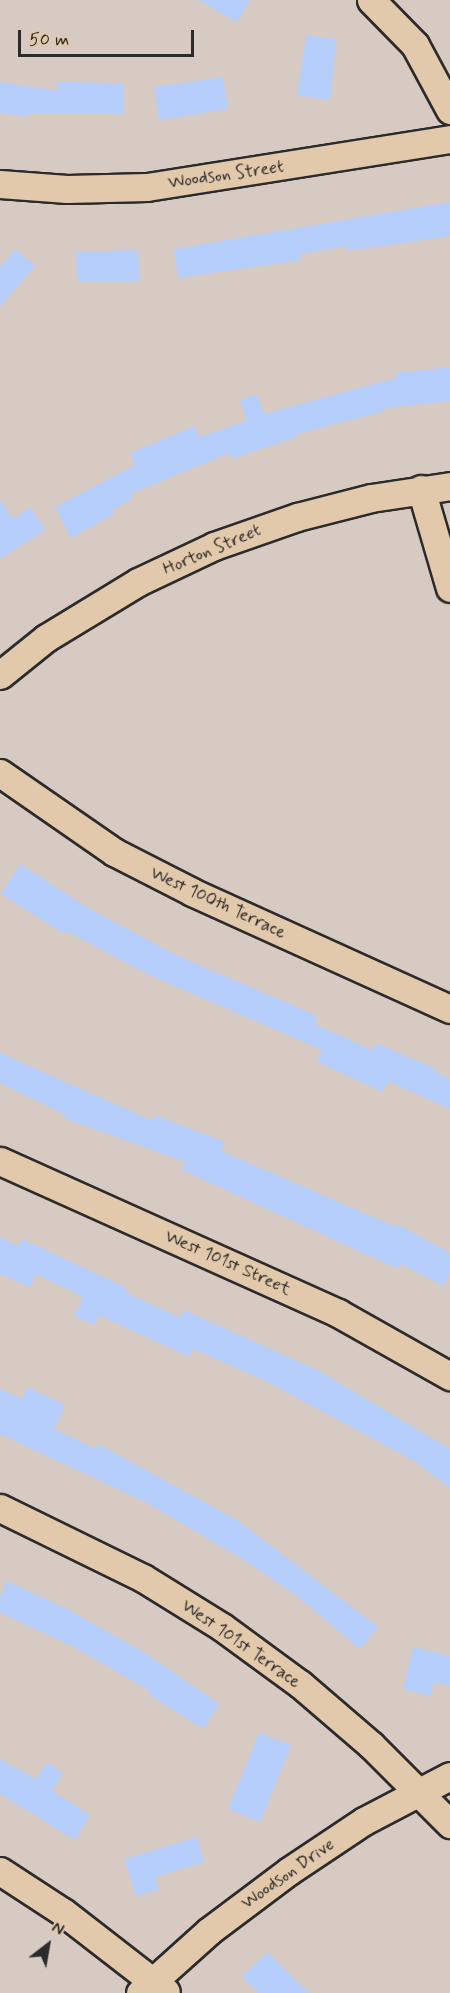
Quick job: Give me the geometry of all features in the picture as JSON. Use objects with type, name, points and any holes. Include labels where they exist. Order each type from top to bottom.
[{"type":"street","points":[[371,0],[415,45],[450,110]]},
{"type":"street","name":"Woodson Street","points":[[0,184],[67,189],[147,187],[450,139]]},
{"type":"street","name":"Horton Street","points":[[0,675],[46,638],[138,582],[214,546],[297,516],[421,489],[450,486]]},
{"type":"street","points":[[421,489],[450,588]]},
{"type":"street","name":"West 100th Terrace","points":[[0,773],[114,852],[192,892],[450,1009]]},
{"type":"street","name":"West 101st Street","points":[[0,1161],[338,1313],[450,1376]]},
{"type":"street","name":"West 101st Terrace","points":[[0,1508],[133,1573],[222,1627],[300,1684],[419,1792],[450,1824]]},
{"type":"street","name":"Woodson Drive","points":[[153,1989],[209,1931],[289,1871],[364,1821],[450,1776]]},
{"type":"street","points":[[0,1870],[63,1912],[153,1989]]},
{"type":"building","points":[[198,0],[250,0],[237,22]]},
{"type":"building","points":[[306,35],[336,39],[330,100],[297,95]]},
{"type":"building","points":[[223,77],[228,109],[159,120],[154,87]]},
{"type":"building","points":[[0,82],[58,91],[58,82],[124,83],[124,114],[29,113],[28,117],[0,113]]},
{"type":"building","points":[[450,202],[450,236],[348,251],[348,246],[300,254],[301,260],[178,278],[174,249]]},
{"type":"building","points":[[15,249],[35,266],[0,306],[0,267]]},
{"type":"building","points":[[138,250],[139,281],[77,282],[76,252]]},
{"type":"building","points":[[450,367],[450,401],[384,408],[385,411],[296,434],[297,437],[231,459],[229,453],[130,494],[132,499],[112,510],[114,514],[71,538],[55,507],[135,465],[130,453],[194,426],[199,437],[247,421],[240,400],[257,394],[264,414],[396,378],[395,373]]},
{"type":"building","points":[[0,500],[13,519],[30,507],[45,530],[0,559]]},
{"type":"building","points":[[20,864],[88,908],[176,955],[317,1016],[314,1024],[372,1050],[376,1043],[436,1069],[435,1072],[450,1079],[450,1109],[388,1081],[383,1092],[317,1062],[322,1050],[147,974],[66,931],[64,934],[1,894]]},
{"type":"building","points":[[0,1053],[153,1121],[155,1115],[225,1142],[221,1151],[396,1227],[397,1224],[450,1253],[450,1273],[443,1286],[401,1264],[398,1269],[182,1170],[185,1162],[64,1118],[65,1115],[0,1083]]},
{"type":"building","points":[[0,1237],[18,1246],[22,1239],[127,1288],[125,1292],[180,1318],[184,1310],[319,1371],[450,1449],[450,1488],[414,1461],[264,1380],[193,1349],[189,1357],[99,1315],[94,1325],[74,1316],[83,1297],[36,1274],[30,1287],[0,1274]]},
{"type":"building","points":[[27,1387],[65,1405],[54,1429],[96,1449],[98,1444],[237,1520],[378,1627],[360,1649],[294,1594],[236,1555],[145,1502],[0,1434],[0,1389],[22,1399]]},
{"type":"building","points":[[7,1581],[69,1610],[145,1653],[219,1704],[203,1729],[148,1694],[150,1691],[72,1646],[0,1613],[0,1597]]},
{"type":"building","points":[[413,1647],[450,1656],[450,1686],[434,1682],[430,1696],[403,1689]]},
{"type":"building","points":[[259,1733],[291,1745],[260,1822],[228,1809]]},
{"type":"building","points":[[0,1759],[36,1779],[47,1762],[63,1773],[52,1791],[90,1815],[75,1840],[0,1794]]},
{"type":"building","points":[[197,1837],[204,1862],[155,1877],[159,1889],[136,1896],[124,1859]]},
{"type":"building","points":[[267,1952],[309,1993],[259,1993],[242,1977]]}]
